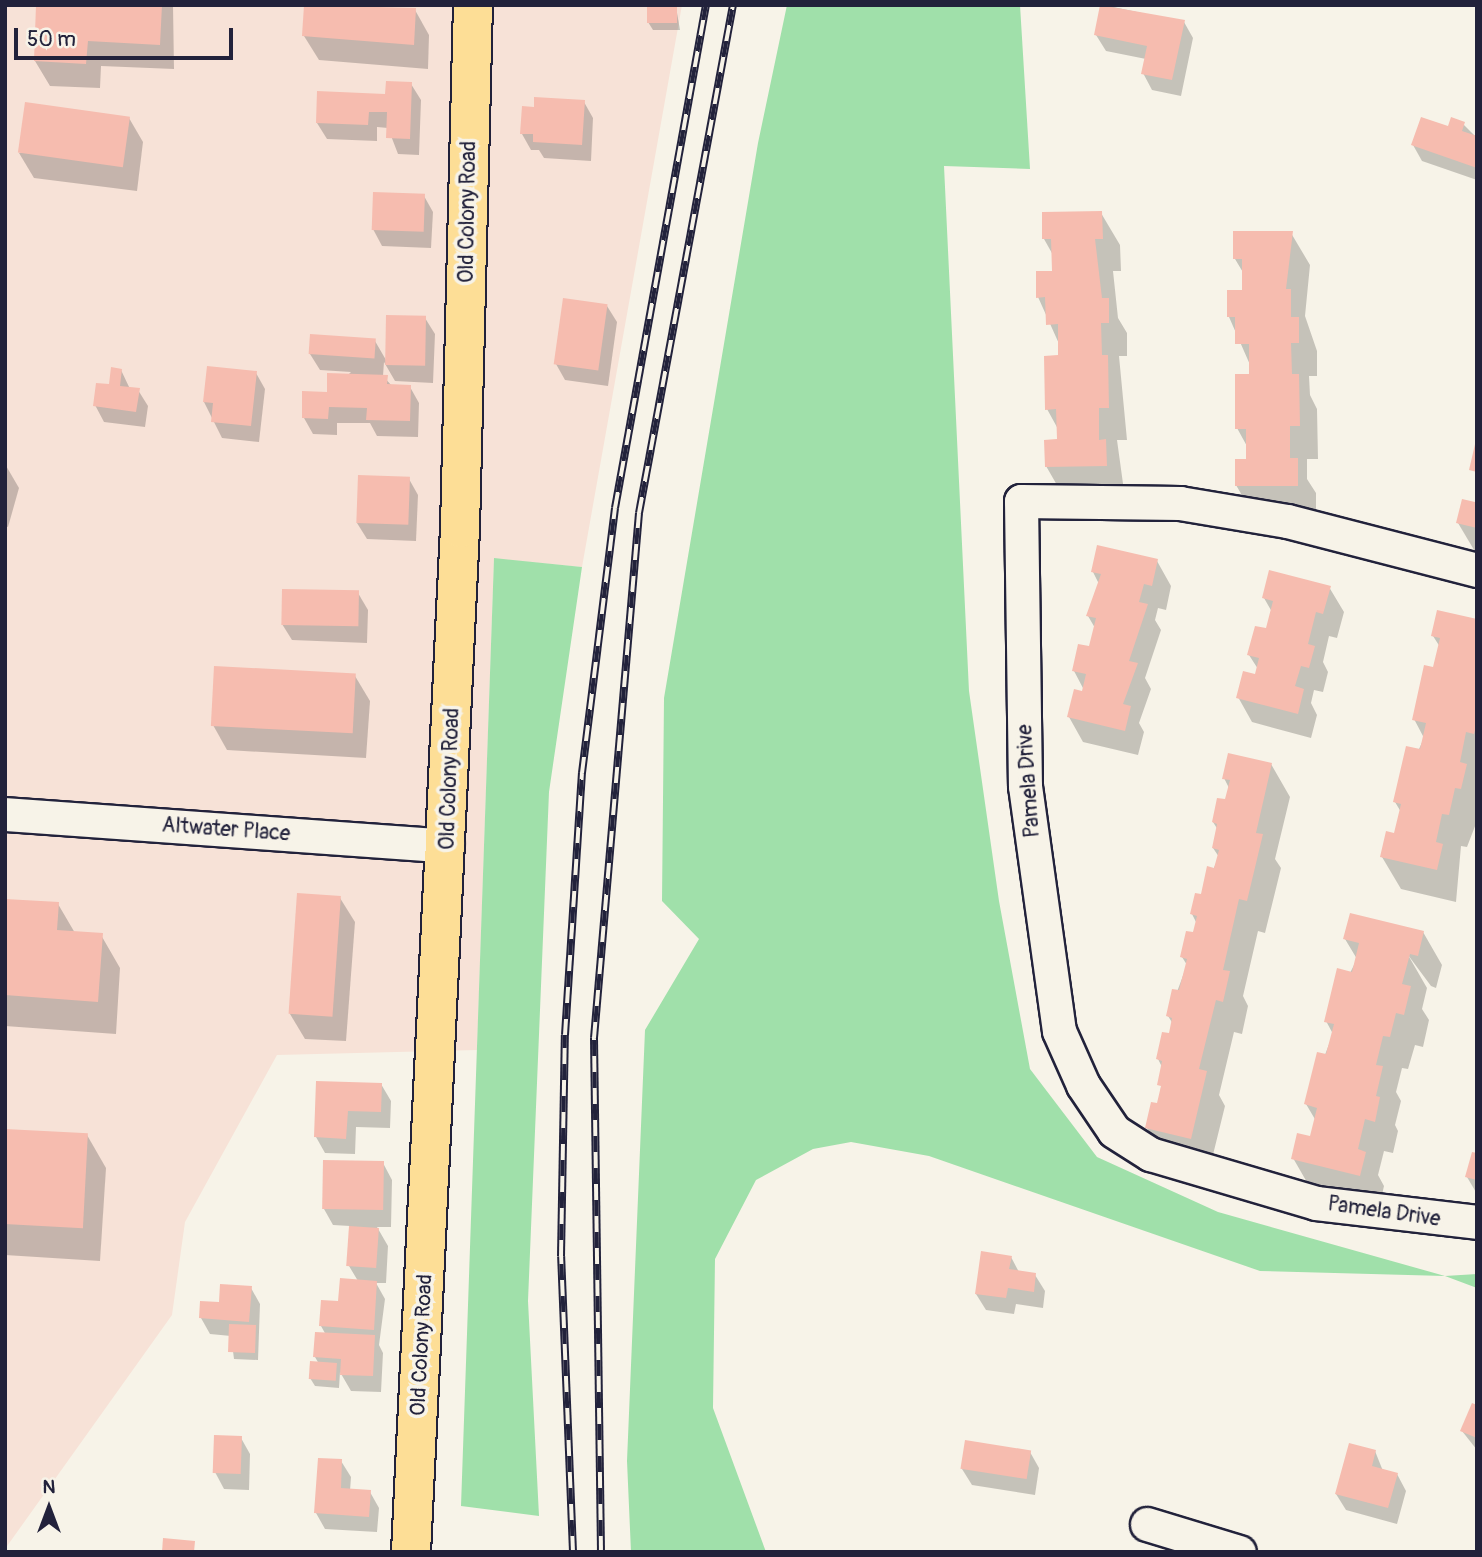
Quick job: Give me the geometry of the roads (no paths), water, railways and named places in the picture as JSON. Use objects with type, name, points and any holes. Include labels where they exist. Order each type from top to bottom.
[{"type":"main road","name":"Old Colony Road","points":[[411,1552],[447,846],[473,5]]},
{"type":"street","name":"Pamela Drive","points":[[1477,570],[1287,521],[1180,503],[1021,501],[1026,786],[1059,1031],[1083,1086],[1114,1131],[1150,1154],[1316,1203],[1477,1222]]},
{"type":"street","name":"Altwater Place","points":[[5,814],[447,846]]},
{"type":"street","points":[[1147,1524],[1239,1552]]},
{"type":"railway","points":[[573,1552],[561,1256],[565,1035],[582,773],[615,508],[706,5]]},
{"type":"railway","points":[[601,1552],[594,1038],[639,513],[733,5]]}]
